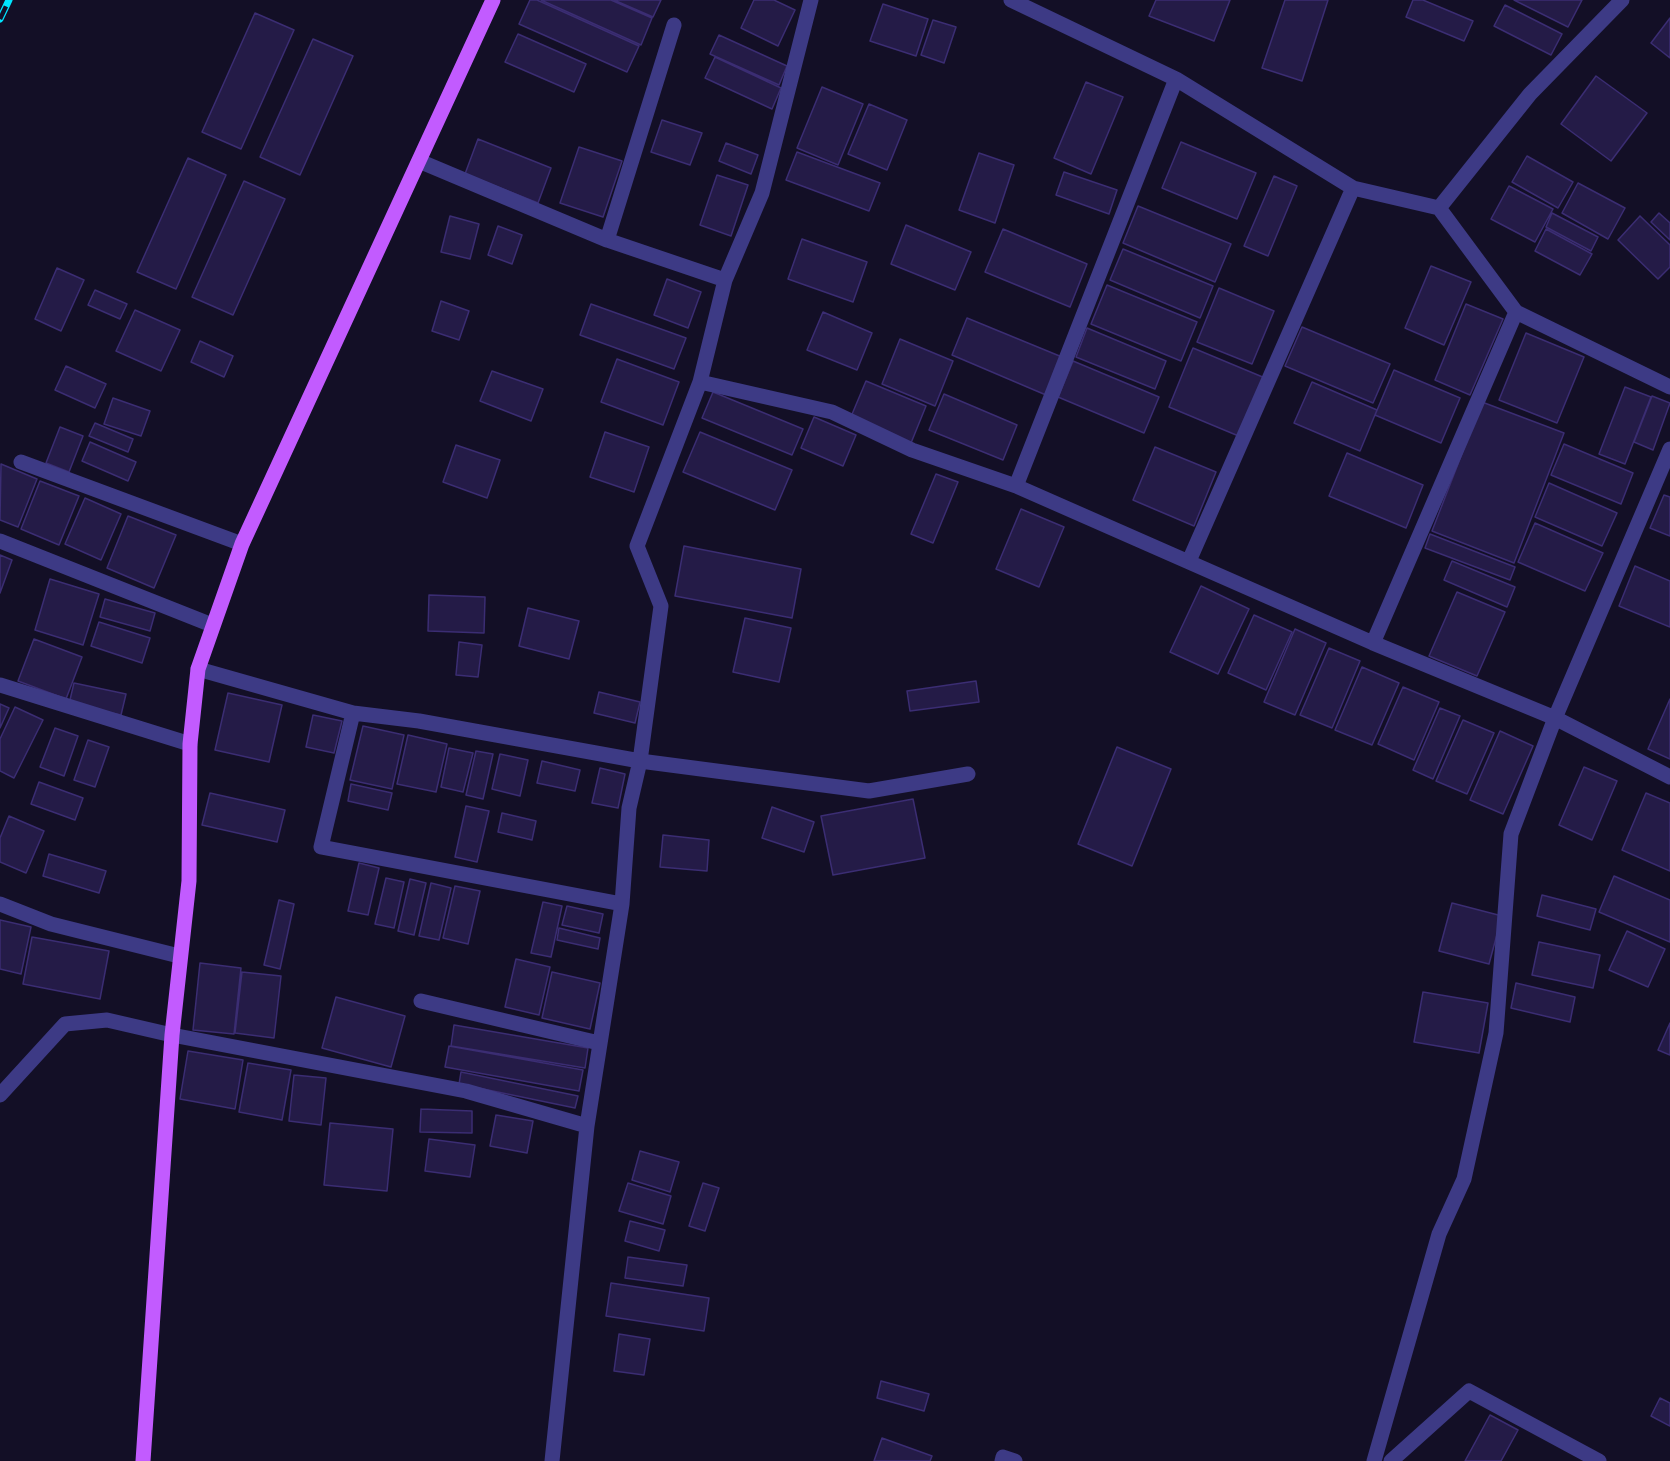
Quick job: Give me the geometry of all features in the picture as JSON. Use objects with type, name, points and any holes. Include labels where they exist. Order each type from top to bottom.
[{"type":"main road","points":[[143,1461],[172,1035],[189,881],[190,744],[198,669],[242,544],[493,0]]},
{"type":"street","points":[[552,1461],[587,1126],[622,904],[629,808],[640,761],[661,606],[638,546],[700,382],[724,280],[762,194],[811,0]]},
{"type":"street","points":[[1011,0],[1176,79],[1353,188],[1439,208],[1516,312],[1670,387]]},
{"type":"street","points":[[1439,208],[1530,94],[1622,0]]},
{"type":"street","points":[[607,240],[674,25]]},
{"type":"street","points":[[1016,486],[1176,79]]},
{"type":"street","points":[[419,160],[607,240],[724,280]]},
{"type":"street","points":[[1189,561],[1353,188]]},
{"type":"street","points":[[1373,643],[1516,312]]},
{"type":"street","points":[[700,382],[832,412],[912,450],[1016,486],[1373,643],[1555,718],[1670,777]]},
{"type":"street","points":[[1374,1461],[1439,1234],[1464,1179],[1496,1033],[1510,834],[1555,718],[1670,450]]},
{"type":"street","points":[[21,462],[242,544]]},
{"type":"street","points":[[0,541],[212,625]]},
{"type":"street","points":[[198,669],[353,713],[419,721],[640,761],[869,791],[968,774]]},
{"type":"street","points":[[0,684],[190,744]]},
{"type":"street","points":[[353,713],[321,847],[622,904]]},
{"type":"street","points":[[0,904],[51,924],[179,956]]},
{"type":"street","points":[[421,1001],[599,1043]]},
{"type":"street","points":[[0,1095],[65,1024],[107,1020],[172,1035],[466,1091],[587,1126]]},
{"type":"street","points":[[1391,1461],[1469,1391],[1599,1461]]},
{"type":"street","points":[[1002,1461],[1003,1457],[1015,1461]]},
{"type":"building","points":[[530,0],[537,0],[639,46],[627,72],[519,24]]},
{"type":"building","points":[[541,0],[611,0],[652,18],[641,45]]},
{"type":"building","points":[[614,0],[661,0],[653,17]]},
{"type":"building","points":[[754,0],[774,0],[795,10],[778,46],[741,28]]},
{"type":"building","points":[[1156,0],[1230,0],[1214,41],[1149,16]]},
{"type":"building","points":[[1285,0],[1328,0],[1302,81],[1262,68]]},
{"type":"building","points":[[1413,0],[1423,0],[1473,21],[1464,41],[1406,17]]},
{"type":"building","points":[[1514,0],[1582,0],[1568,27]]},
{"type":"building","points":[[883,4],[928,19],[916,56],[870,41]]},
{"type":"building","points":[[1505,5],[1562,34],[1551,55],[1494,26]]},
{"type":"building","points":[[255,13],[294,30],[241,149],[202,132]]},
{"type":"building","points":[[1670,18],[1670,58],[1651,43]]},
{"type":"building","points":[[933,20],[956,27],[944,63],[921,55]]},
{"type":"building","points":[[518,34],[586,64],[574,92],[505,62]]},
{"type":"building","points":[[719,35],[787,66],[779,85],[710,54]]},
{"type":"building","points":[[313,39],[353,56],[300,175],[260,157]]},
{"type":"building","points":[[715,57],[781,88],[772,109],[705,78]]},
{"type":"building","points":[[1596,76],[1647,113],[1611,161],[1561,124]]},
{"type":"building","points":[[1086,82],[1123,97],[1091,174],[1054,158]]},
{"type":"building","points":[[822,87],[863,104],[838,165],[797,148]]},
{"type":"building","points":[[869,104],[907,120],[887,170],[848,154]]},
{"type":"building","points":[[662,120],[702,133],[690,165],[651,152]]},
{"type":"building","points":[[478,139],[551,168],[538,203],[465,174]]},
{"type":"building","points":[[1181,142],[1256,173],[1237,219],[1162,188]]},
{"type":"building","points":[[726,143],[758,155],[751,174],[719,161]]},
{"type":"building","points":[[579,147],[622,161],[603,217],[560,203]]},
{"type":"building","points":[[797,152],[880,183],[869,211],[786,180]]},
{"type":"building","points":[[979,153],[1014,165],[995,223],[959,210]]},
{"type":"building","points":[[1527,156],[1573,182],[1558,208],[1512,182]]},
{"type":"building","points":[[188,158],[226,175],[176,289],[137,272]]},
{"type":"building","points":[[1064,172],[1117,190],[1109,214],[1056,195]]},
{"type":"building","points":[[717,175],[748,185],[731,236],[700,225]]},
{"type":"building","points":[[1274,176],[1297,186],[1268,256],[1244,246]]},
{"type":"building","points":[[244,181],[285,199],[233,315],[192,297]]},
{"type":"building","points":[[1578,183],[1625,208],[1608,239],[1562,213]]},
{"type":"building","points":[[1509,186],[1553,209],[1535,242],[1491,219]]},
{"type":"building","points":[[1138,206],[1231,244],[1215,282],[1123,243]]},
{"type":"building","points":[[1552,213],[1598,237],[1591,251],[1546,227]]},
{"type":"building","points":[[1659,213],[1670,223],[1670,240],[1651,222]]},
{"type":"building","points":[[450,216],[479,224],[470,259],[441,252]]},
{"type":"building","points":[[1640,216],[1670,245],[1670,267],[1658,279],[1618,240]]},
{"type":"building","points":[[906,225],[971,252],[955,290],[891,264]]},
{"type":"building","points":[[498,226],[522,235],[512,264],[488,255]]},
{"type":"building","points":[[1003,229],[1087,264],[1070,307],[985,272]]},
{"type":"building","points":[[1546,229],[1592,254],[1580,275],[1535,251]]},
{"type":"building","points":[[802,239],[867,262],[853,302],[788,279]]},
{"type":"building","points":[[1123,249],[1213,286],[1200,318],[1110,280]]},
{"type":"building","points":[[1431,266],[1471,282],[1444,345],[1405,328]]},
{"type":"building","points":[[57,268],[84,280],[61,331],[35,319]]},
{"type":"building","points":[[667,279],[701,292],[688,328],[654,315]]},
{"type":"building","points":[[1107,285],[1197,322],[1181,361],[1091,324]]},
{"type":"building","points":[[1219,288],[1274,311],[1252,364],[1197,342]]},
{"type":"building","points":[[95,290],[127,304],[120,319],[88,305]]},
{"type":"building","points":[[441,301],[469,311],[459,340],[432,331]]},
{"type":"building","points":[[591,304],[686,338],[674,369],[580,335]]},
{"type":"building","points":[[1466,304],[1503,319],[1470,395],[1435,380]]},
{"type":"building","points":[[135,310],[180,330],[161,371],[116,351]]},
{"type":"building","points":[[823,312],[872,333],[857,370],[807,350]]},
{"type":"building","points":[[967,318],[1062,357],[1046,395],[952,355]]},
{"type":"building","points":[[1302,327],[1390,364],[1373,403],[1285,366]]},
{"type":"building","points":[[1087,328],[1166,361],[1155,389],[1076,357]]},
{"type":"building","points":[[1526,333],[1584,357],[1557,423],[1499,400]]},
{"type":"building","points":[[900,339],[953,361],[935,406],[882,384]]},
{"type":"building","points":[[200,341],[233,356],[224,377],[191,362]]},
{"type":"building","points":[[1193,348],[1265,378],[1241,437],[1169,407]]},
{"type":"building","points":[[617,359],[679,382],[663,425],[601,402]]},
{"type":"building","points":[[1073,361],[1159,397],[1144,433],[1058,397]]},
{"type":"building","points":[[66,366],[106,384],[95,408],[55,390]]},
{"type":"building","points":[[1394,370],[1460,398],[1441,443],[1375,415]]},
{"type":"building","points":[[492,371],[543,389],[531,421],[480,401]]},
{"type":"building","points":[[866,381],[926,406],[911,443],[850,419]]},
{"type":"building","points":[[1312,382],[1377,410],[1360,451],[1294,423]]},
{"type":"building","points":[[1625,387],[1651,397],[1625,464],[1599,454]]},
{"type":"building","points":[[713,392],[803,429],[792,455],[702,418]]},
{"type":"building","points":[[944,394],[1017,425],[1003,460],[929,430]]},
{"type":"building","points":[[1652,396],[1670,403],[1653,450],[1634,442]]},
{"type":"building","points":[[113,398],[150,411],[141,436],[104,424]]},
{"type":"building","points":[[1482,402],[1564,433],[1514,563],[1432,531]]},
{"type":"building","points":[[814,417],[856,435],[843,466],[801,448]]},
{"type":"building","points":[[95,423],[133,439],[128,452],[89,436]]},
{"type":"building","points":[[60,427],[83,436],[69,472],[46,463]]},
{"type":"building","points":[[605,432],[649,447],[634,492],[590,477]]},
{"type":"building","points":[[700,432],[792,470],[775,510],[683,472]]},
{"type":"building","points":[[90,442],[136,462],[128,481],[82,461]]},
{"type":"building","points":[[1564,444],[1633,473],[1621,504],[1551,475]]},
{"type":"building","points":[[456,445],[500,460],[487,498],[443,482]]},
{"type":"building","points":[[1155,447],[1216,472],[1194,526],[1133,500]]},
{"type":"building","points":[[1347,453],[1423,485],[1406,528],[1329,496]]},
{"type":"building","points":[[1,464],[37,479],[18,527],[0,520]]},
{"type":"building","points":[[936,474],[958,482],[933,543],[911,534]]},
{"type":"building","points":[[40,481],[79,496],[59,545],[21,529]]},
{"type":"building","points":[[1549,483],[1617,513],[1602,546],[1535,517]]},
{"type":"building","points":[[1664,495],[1670,497],[1670,536],[1650,528]]},
{"type":"building","points":[[85,498],[121,514],[101,560],[65,544]]},
{"type":"building","points":[[1021,509],[1064,527],[1039,587],[996,569]]},
{"type":"building","points":[[128,516],[176,535],[154,588],[107,568]]},
{"type":"building","points":[[1535,523],[1603,553],[1585,591],[1518,562]]},
{"type":"building","points":[[1430,534],[1515,567],[1510,580],[1425,548]]},
{"type":"building","points":[[684,546],[801,569],[792,618],[675,596]]},
{"type":"building","points":[[0,555],[12,560],[0,593]]},
{"type":"building","points":[[1452,561],[1515,587],[1507,607],[1444,580]]},
{"type":"building","points":[[1635,566],[1670,581],[1670,627],[1619,606]]},
{"type":"building","points":[[50,579],[99,594],[83,645],[35,630]]},
{"type":"building","points":[[1201,586],[1249,609],[1218,674],[1170,652]]},
{"type":"building","points":[[1457,592],[1505,612],[1477,676],[1429,656]]},
{"type":"building","points":[[429,595],[485,597],[484,633],[428,631]]},
{"type":"building","points":[[105,599],[155,613],[150,631],[100,617]]},
{"type":"building","points":[[528,608],[579,621],[569,659],[519,646]]},
{"type":"building","points":[[1254,615],[1292,632],[1266,690],[1228,673]]},
{"type":"building","points":[[745,618],[791,628],[779,682],[733,672]]},
{"type":"building","points":[[99,622],[150,638],[142,663],[91,646]]},
{"type":"building","points":[[1295,629],[1326,643],[1295,715],[1264,702]]},
{"type":"building","points":[[34,639],[82,657],[66,699],[18,681]]},
{"type":"building","points":[[459,642],[482,645],[478,677],[456,675]]},
{"type":"building","points":[[1329,648],[1360,661],[1332,728],[1300,715]]},
{"type":"building","points":[[1362,667],[1399,683],[1372,745],[1335,730]]},
{"type":"building","points":[[976,681],[979,702],[910,711],[907,691]]},
{"type":"building","points":[[74,683],[126,694],[121,715],[69,704]]},
{"type":"building","points":[[1403,687],[1439,702],[1414,760],[1378,744]]},
{"type":"building","points":[[599,692],[640,702],[635,723],[594,713]]},
{"type":"building","points":[[228,693],[282,705],[269,762],[215,750]]},
{"type":"building","points":[[1670,699],[1670,759],[1648,749]]},
{"type":"building","points":[[0,704],[9,708],[0,728]]},
{"type":"building","points":[[15,707],[43,720],[14,778],[0,771],[0,739]]},
{"type":"building","points":[[1440,708],[1460,716],[1433,779],[1413,770]]},
{"type":"building","points":[[313,715],[342,721],[334,753],[306,747]]},
{"type":"building","points":[[1463,720],[1494,733],[1467,794],[1436,781]]},
{"type":"building","points":[[363,726],[404,735],[392,789],[350,780]]},
{"type":"building","points":[[55,728],[78,736],[64,776],[40,767]]},
{"type":"building","points":[[1500,731],[1533,746],[1503,814],[1470,800]]},
{"type":"building","points":[[408,735],[447,744],[436,792],[397,784]]},
{"type":"building","points":[[88,740],[109,747],[95,787],[74,780]]},
{"type":"building","points":[[1117,747],[1171,769],[1132,866],[1078,844]]},
{"type":"building","points":[[449,748],[473,753],[463,792],[441,787]]},
{"type":"building","points":[[476,751],[493,754],[483,799],[466,795]]},
{"type":"building","points":[[500,754],[528,760],[520,796],[492,789]]},
{"type":"building","points":[[542,761],[580,770],[575,791],[537,783]]},
{"type":"building","points":[[1584,767],[1617,781],[1592,840],[1559,825]]},
{"type":"building","points":[[600,768],[625,774],[618,808],[592,803]]},
{"type":"building","points":[[39,782],[83,798],[75,820],[31,804]]},
{"type":"building","points":[[351,784],[392,793],[388,810],[348,801]]},
{"type":"building","points":[[210,793],[285,810],[277,842],[202,825]]},
{"type":"building","points":[[1646,793],[1670,803],[1670,871],[1622,850]]},
{"type":"building","points":[[913,799],[925,858],[833,875],[821,816]]},
{"type":"building","points":[[466,806],[489,811],[477,862],[455,857]]},
{"type":"building","points":[[772,807],[814,822],[804,852],[762,838]]},
{"type":"building","points":[[502,813],[536,821],[532,840],[498,832]]},
{"type":"building","points":[[9,816],[44,831],[26,873],[0,862],[0,838]]},
{"type":"building","points":[[663,835],[709,840],[707,871],[660,867]]},
{"type":"building","points":[[49,854],[106,871],[99,893],[43,876]]},
{"type":"building","points":[[359,863],[379,868],[368,915],[348,911]]},
{"type":"building","points":[[1614,876],[1670,900],[1670,942],[1599,912]]},
{"type":"building","points":[[386,878],[404,882],[394,928],[375,924]]},
{"type":"building","points":[[410,879],[426,883],[414,935],[398,931]]},
{"type":"building","points":[[431,883],[451,888],[439,940],[419,936]]},
{"type":"building","points":[[455,886],[480,891],[468,944],[443,938]]},
{"type":"building","points":[[1542,895],[1596,909],[1590,930],[1537,916]]},
{"type":"building","points":[[279,900],[294,904],[280,969],[264,965]]},
{"type":"building","points":[[543,902],[562,906],[551,957],[531,953]]},
{"type":"building","points":[[1452,903],[1502,916],[1489,964],[1439,951]]},
{"type":"building","points":[[567,906],[603,914],[599,933],[562,925]]},
{"type":"building","points":[[0,920],[31,927],[21,974],[0,969]]},
{"type":"building","points":[[559,928],[600,938],[598,949],[557,940]]},
{"type":"building","points":[[1627,931],[1665,949],[1648,987],[1609,970]]},
{"type":"building","points":[[32,937],[109,951],[100,999],[23,984]]},
{"type":"building","points":[[1539,942],[1600,955],[1593,988],[1532,975]]},
{"type":"building","points":[[516,959],[550,967],[539,1015],[505,1007]]},
{"type":"building","points":[[200,963],[241,968],[234,1034],[193,1030]]},
{"type":"building","points":[[242,972],[281,976],[274,1038],[235,1033]]},
{"type":"building","points":[[552,972],[600,983],[590,1029],[542,1018]]},
{"type":"building","points":[[1516,983],[1575,997],[1570,1022],[1511,1008]]},
{"type":"building","points":[[1423,992],[1488,1003],[1479,1053],[1414,1042]]},
{"type":"building","points":[[336,997],[405,1016],[391,1067],[322,1048]]},
{"type":"building","points":[[1670,1023],[1670,1055],[1658,1050]]},
{"type":"building","points":[[454,1025],[588,1048],[585,1068],[451,1046]]},
{"type":"building","points":[[449,1046],[583,1070],[579,1091],[445,1067]]},
{"type":"building","points":[[188,1051],[243,1060],[235,1109],[180,1099]]},
{"type":"building","points":[[248,1063],[291,1070],[282,1120],[239,1112]]},
{"type":"building","points":[[461,1072],[578,1096],[575,1108],[459,1084]]},
{"type":"building","points":[[294,1075],[326,1078],[321,1125],[289,1121]]},
{"type":"building","points":[[421,1109],[472,1111],[472,1133],[420,1132]]},
{"type":"building","points":[[496,1115],[533,1121],[527,1153],[490,1146]]},
{"type":"building","points":[[330,1123],[393,1129],[387,1191],[324,1185]]},
{"type":"building","points":[[429,1139],[475,1145],[470,1177],[425,1171]]},
{"type":"building","points":[[640,1151],[679,1162],[670,1192],[632,1180]]},
{"type":"building","points":[[628,1183],[671,1196],[663,1224],[619,1211]]},
{"type":"building","points":[[703,1183],[719,1188],[705,1231],[689,1226]]},
{"type":"building","points":[[630,1221],[665,1230],[659,1251],[625,1241]]},
{"type":"building","points":[[628,1257],[687,1265],[683,1286],[625,1278]]},
{"type":"building","points":[[611,1283],[709,1298],[704,1331],[606,1316]]},
{"type":"building","points":[[619,1334],[650,1339],[644,1375],[614,1371]]},
{"type":"building","points":[[881,1381],[929,1394],[924,1411],[877,1398]]},
{"type":"building","points":[[1660,1398],[1670,1403],[1670,1426],[1651,1416]]},
{"type":"building","points":[[1490,1415],[1518,1430],[1501,1461],[1465,1461]]},
{"type":"building","points":[[882,1438],[932,1456],[930,1461],[874,1461]]},
{"type":"railway","points":[[0,19],[9,0]]}]
